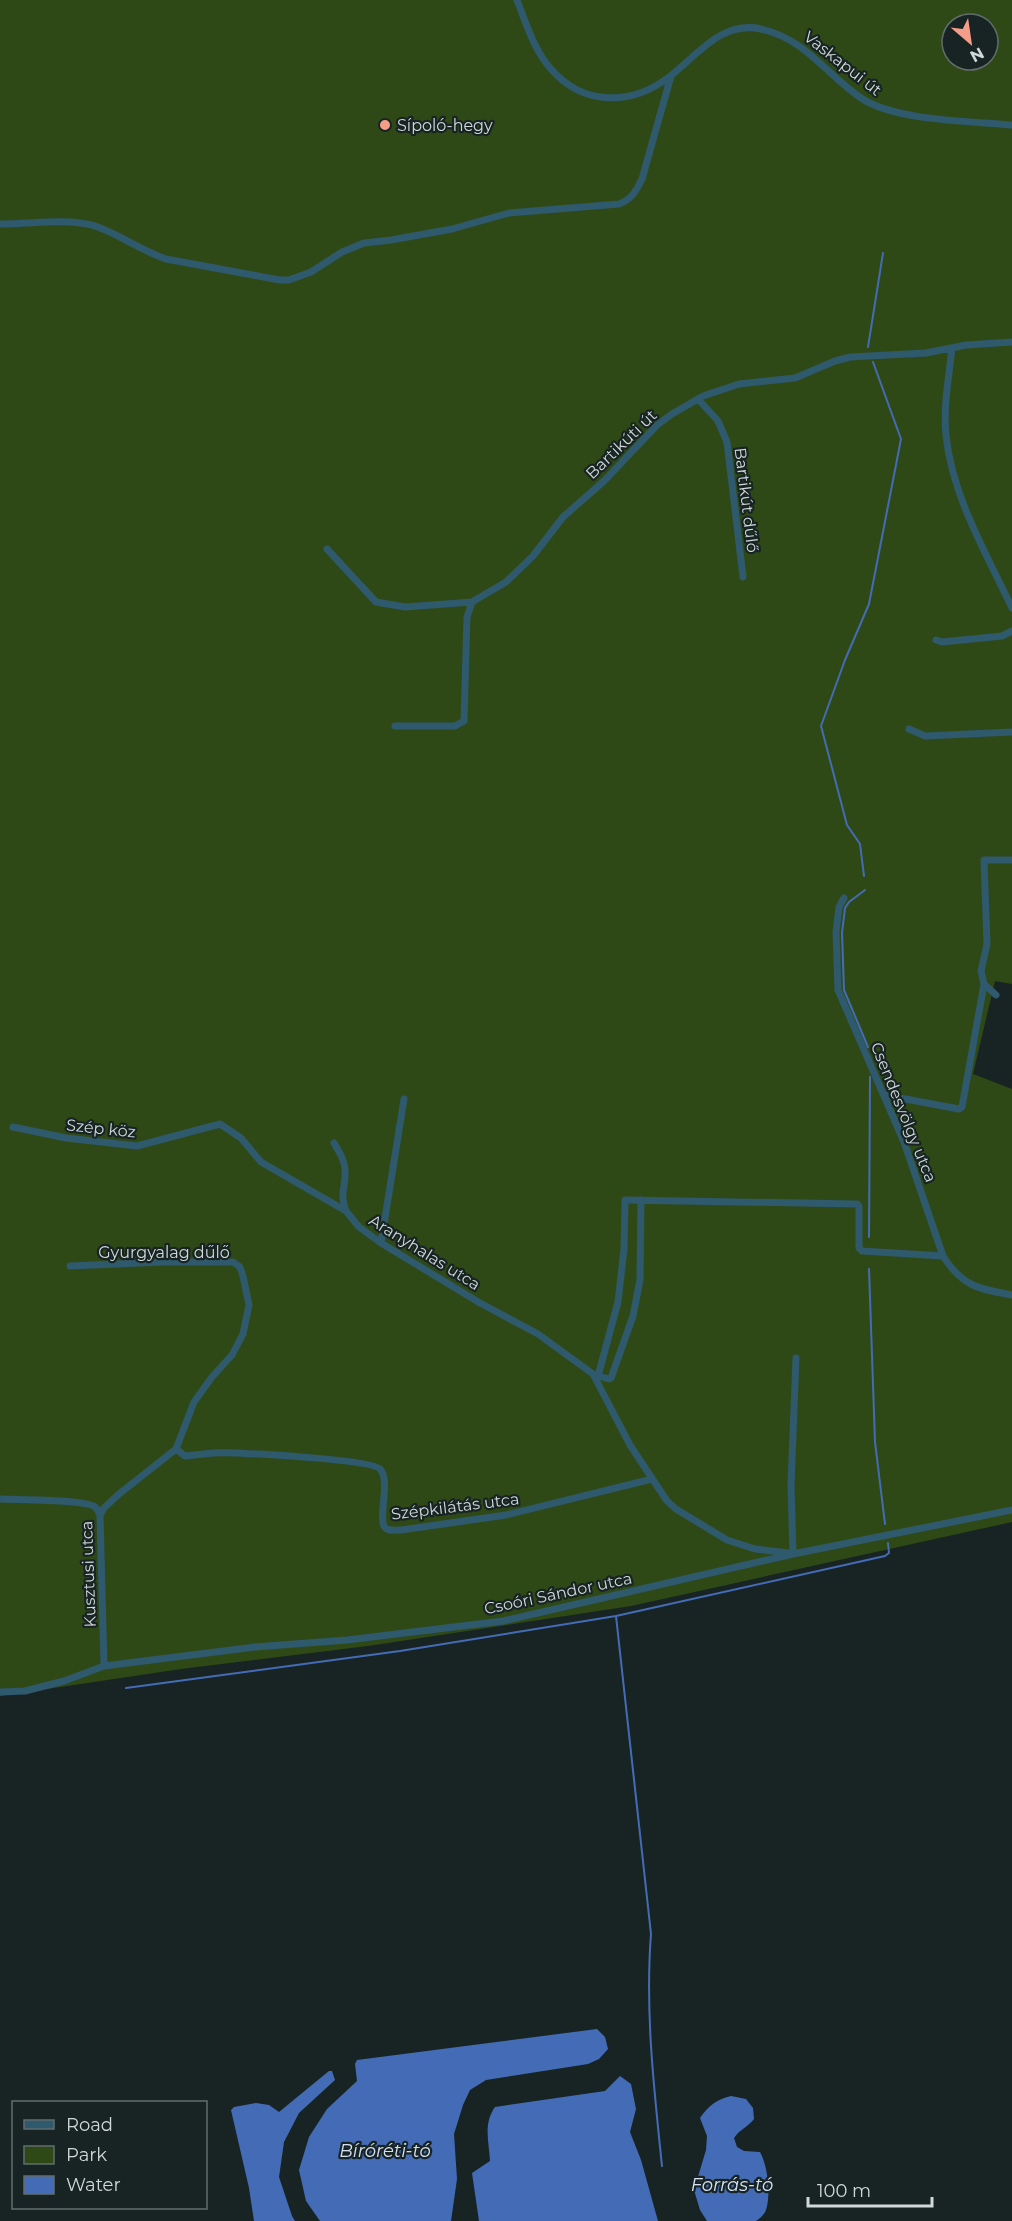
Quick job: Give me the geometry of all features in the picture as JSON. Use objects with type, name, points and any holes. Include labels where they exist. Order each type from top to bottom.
[{"type":"street","name":"Vaskapui út","points":[[517,0],[534,41],[550,68],[563,81],[595,98],[617,99],[639,95],[671,76],[711,40],[734,29],[750,27],[779,33],[798,44],[861,98],[885,110],[894,113],[1012,126]]},
{"type":"street","points":[[0,224],[66,222],[96,226],[148,253],[166,259],[289,280],[311,272],[342,252],[364,243],[452,229],[509,213],[619,204],[629,200],[642,179],[671,76]]},
{"type":"street","name":"Bartikúti út","points":[[472,602],[506,582],[533,556],[563,517],[604,481],[657,425],[698,399],[740,384],[795,378],[843,358],[926,352],[1012,342]]},
{"type":"street","points":[[952,348],[945,408],[946,435],[951,465],[961,499],[1012,608]]},
{"type":"street","name":"Bartikút dűlő","points":[[698,399],[718,421],[727,442],[743,577]]},
{"type":"street","points":[[327,549],[376,602],[405,607],[472,602],[467,617],[464,721],[455,726],[395,726]]},
{"type":"street","points":[[936,640],[942,642],[1002,636],[1012,631]]},
{"type":"street","points":[[909,729],[925,736],[1012,732]]},
{"type":"street","points":[[884,1095],[959,1109],[962,1107],[984,984],[981,971],[987,944],[984,860],[1012,860]]},
{"type":"street","name":"Csendesvölgy utca","points":[[844,898],[839,908],[836,932],[838,990],[884,1095],[922,1192],[943,1256],[950,1268],[966,1283],[1012,1295]]},
{"type":"street","points":[[984,984],[996,994]]},
{"type":"street","points":[[381,1243],[404,1099]]},
{"type":"street","name":"Aranyhalas utca","points":[[220,1124],[241,1138],[261,1162],[346,1211],[359,1227],[381,1243],[480,1303],[538,1334],[596,1375],[630,1445],[667,1501],[676,1509],[727,1540],[755,1549],[794,1554]]},
{"type":"street","name":"Szép köz","points":[[13,1126],[66,1138],[136,1146],[220,1124]]},
{"type":"street","points":[[334,1143],[344,1160],[345,1170],[341,1193],[346,1211]]},
{"type":"street","points":[[640,1200],[640,1280],[633,1316],[609,1379],[596,1375],[618,1302],[624,1249],[625,1200],[640,1200],[857,1204],[859,1206],[859,1248],[862,1251],[943,1256]]},
{"type":"street","name":"Gyurgyalag dűlő","points":[[70,1266],[233,1262],[240,1267],[249,1305],[243,1334],[232,1355],[194,1402],[176,1449]]},
{"type":"street","points":[[794,1554],[791,1485],[796,1358]]},
{"type":"street","points":[[100,1515],[119,1494],[176,1449]]},
{"type":"street","name":"Szépkilátás utca","points":[[176,1449],[185,1456],[250,1453],[351,1461],[376,1466],[383,1474],[385,1482],[383,1527],[401,1530],[506,1515],[652,1479]]},
{"type":"street","name":"Kusztusi utca","points":[[0,1499],[93,1505],[100,1515],[104,1666]]},
{"type":"street","name":"Csoóri Sándor utca","points":[[0,1692],[25,1691],[54,1684],[104,1666],[255,1647],[347,1640],[503,1621],[794,1554],[1012,1510]]},
{"type":"green space","points":[[0,0],[1012,0],[1012,984],[995,981],[973,1074],[1012,1089],[1012,1522],[631,1606],[368,1646],[181,1669],[0,1696]]},
{"type":"water","name":"Bíróréti-tó","points":[[597,2029],[605,2037],[608,2049],[599,2059],[588,2064],[486,2080],[470,2090],[454,2134],[457,2179],[451,2221],[320,2221],[306,2201],[299,2170],[309,2137],[327,2109],[357,2081],[355,2064],[357,2060]]},
{"type":"water","points":[[329,2071],[332,2071],[335,2080],[299,2113],[284,2142],[279,2177],[295,2221],[254,2221],[231,2110],[234,2107],[256,2103],[269,2105],[279,2112]]},
{"type":"water","points":[[620,2076],[631,2084],[636,2109],[630,2132],[641,2160],[658,2221],[479,2221],[472,2173],[490,2161],[488,2126],[495,2107],[605,2091]]},
{"type":"water","name":"Forrás-tó","points":[[731,2096],[746,2099],[753,2108],[754,2119],[734,2138],[737,2147],[744,2151],[760,2152],[767,2173],[768,2204],[764,2213],[756,2221],[707,2221],[700,2210],[694,2190],[706,2150],[707,2136],[700,2118],[713,2104]]},
{"type":"waterway","points":[[868,347],[883,253]]},
{"type":"waterway","points":[[864,876],[860,844],[847,825],[821,726],[845,660],[869,604],[901,439],[873,362]]},
{"type":"waterway","points":[[865,890],[845,908],[842,933],[844,990],[868,1047]]},
{"type":"waterway","points":[[869,1237],[870,1077]]},
{"type":"waterway","points":[[869,1269],[875,1442],[885,1524]]},
{"type":"waterway","points":[[126,1688],[400,1651],[616,1616],[885,1556],[889,1553],[888,1543]]},
{"type":"waterway","points":[[616,1616],[651,1934],[650,2021],[662,2166]]},
{"type":"place","name":"Sípoló-hegy","points":[[385,125]]}]
